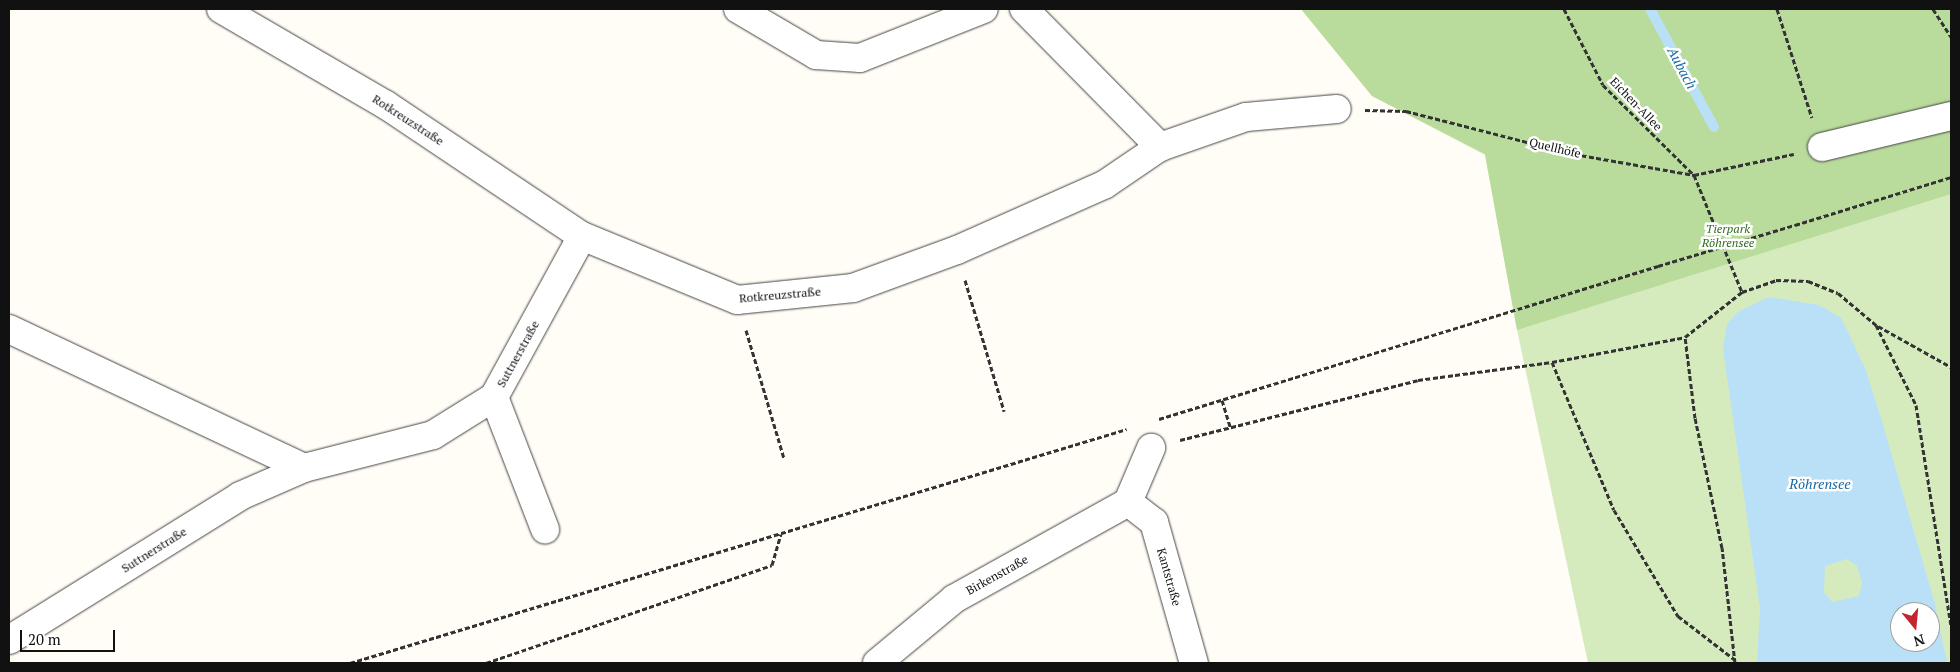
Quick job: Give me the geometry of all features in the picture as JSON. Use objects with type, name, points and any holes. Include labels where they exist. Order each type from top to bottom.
[{"type":"street","name":"Rotkreuzstraße","points":[[221,9],[386,105],[582,236],[737,300],[853,288],[957,250],[1104,185],[1160,147]]},
{"type":"street","points":[[738,9],[816,55],[860,58],[984,9]]},
{"type":"street","points":[[1024,9],[1160,147],[1246,117],[1337,109]]},
{"type":"street","points":[[1822,147],[1951,116]]},
{"type":"street","name":"Suttnerstraße","points":[[9,640],[240,496],[304,468],[433,435],[494,397],[582,236]]},
{"type":"street","points":[[9,329],[304,468]]},
{"type":"street","points":[[494,397],[545,529]]},
{"type":"street","points":[[1128,502],[1151,448]]},
{"type":"street","name":"Birkenstraße","points":[[876,663],[954,599],[1128,502]]},
{"type":"street","name":"Kantstraße","points":[[1128,502],[1154,522],[1194,663]]},
{"type":"path","name":"Eichen-Allee","points":[[1564,9],[1603,85],[1694,175]]},
{"type":"path","points":[[1777,9],[1822,147]]},
{"type":"path","points":[[1934,9],[1951,36]]},
{"type":"path","name":"Quellhöfe","points":[[1337,109],[1406,111],[1574,154],[1694,175],[1822,147]]},
{"type":"path","points":[[1694,175],[1742,292]]},
{"type":"path","points":[[1154,421],[1951,177]]},
{"type":"path","points":[[957,250],[1004,411]]},
{"type":"path","points":[[1151,448],[1418,380],[1552,362],[1685,337],[1742,292],[1776,280],[1808,281],[1860,307],[1876,325],[1916,405],[1951,626]]},
{"type":"path","points":[[737,300],[784,458]]},
{"type":"path","points":[[1876,325],[1951,367]]},
{"type":"path","points":[[1685,337],[1695,418],[1722,548],[1735,661]]},
{"type":"path","points":[[1552,362],[1614,510],[1678,616],[1735,661]]},
{"type":"path","points":[[1222,400],[1230,427]]},
{"type":"path","points":[[350,663],[1136,426]]},
{"type":"path","points":[[486,663],[772,565],[781,533]]},
{"type":"green space","name":"Tierpark Röhrensee","points":[[1301,9],[1951,9],[1951,663],[1588,663],[1517,330],[1485,155],[1372,96]]},
{"type":"green space","points":[[1301,9],[1951,9],[1951,194],[1517,330],[1485,154],[1372,96]]},
{"type":"water","name":"Röhrensee","points":[[1769,297],[1819,305],[1841,318],[1865,368],[1934,602],[1890,602],[1890,652],[1940,652],[1940,629],[1947,663],[1757,663],[1760,608],[1723,349],[1727,324],[1739,311]],"holes":[[[1847,559],[1857,566],[1862,583],[1859,596],[1832,602],[1824,592],[1825,566]]]},
{"type":"waterway","name":"Aubach","points":[[1650,9],[1714,127]]}]
